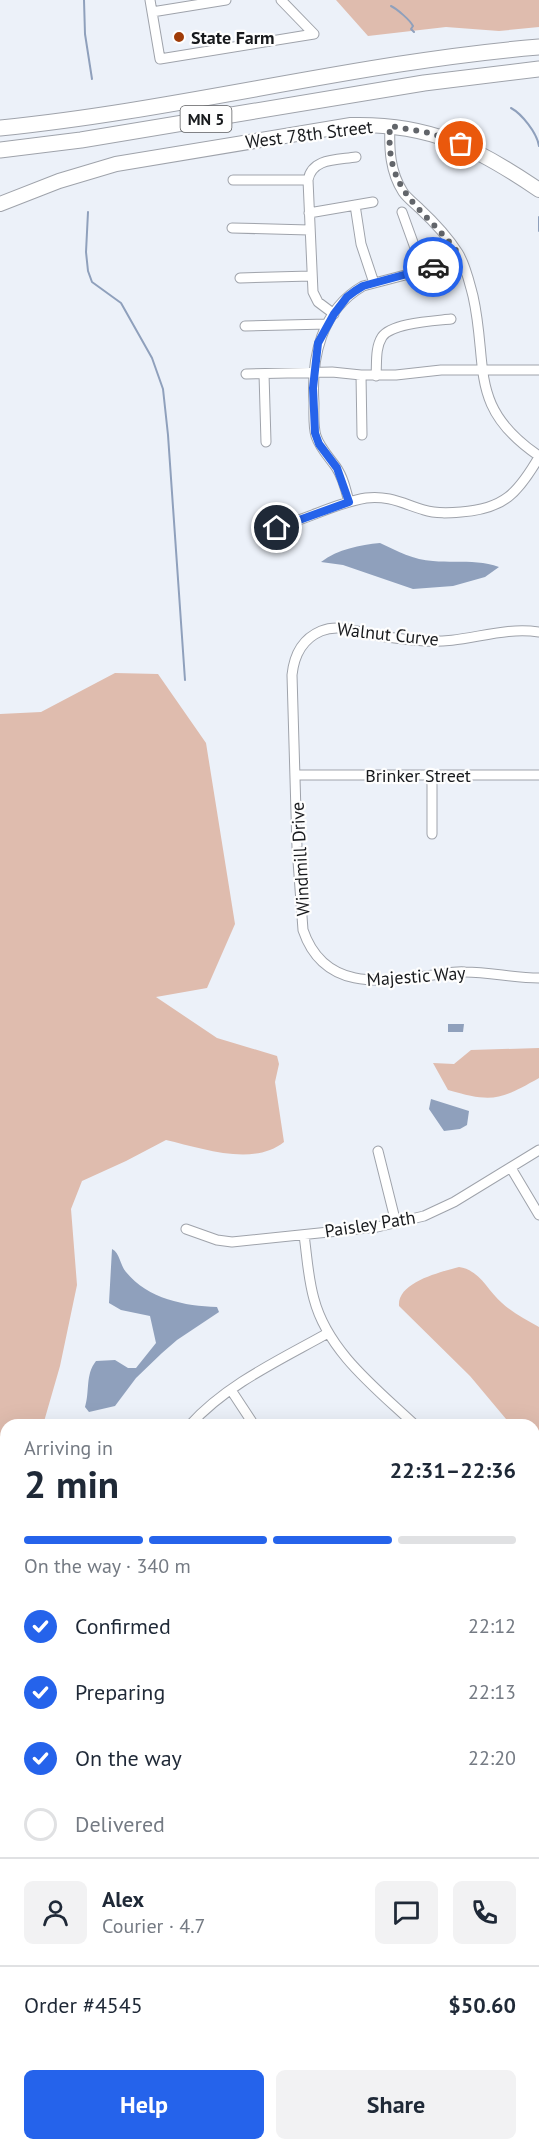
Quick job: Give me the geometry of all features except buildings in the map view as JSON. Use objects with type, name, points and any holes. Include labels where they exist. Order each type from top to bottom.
[{"type":"main road","name":"MN 5","points":[[0,128],[74,120],[463,55],[539,47]]},
{"type":"main road","name":"MN 5","points":[[0,150],[81,140],[424,83],[539,69]]},
{"type":"street","points":[[150,0],[160,59],[314,34],[280,0]]},
{"type":"street","points":[[152,12],[226,0]]},
{"type":"street","name":"West 78th Street","points":[[0,204],[59,181],[116,164],[351,125],[390,126],[430,133],[461,144],[507,168],[539,190]]},
{"type":"street","points":[[260,529],[277,528],[349,502],[381,497],[394,498],[435,512],[481,510],[515,494],[525,483],[539,457],[517,439],[499,419],[491,405],[481,370],[476,310],[468,274],[458,253],[404,193],[394,173],[391,159],[390,126]]},
{"type":"street","points":[[334,314],[318,302],[313,292],[309,230],[309,172],[320,163],[356,157]]},
{"type":"street","points":[[233,180],[308,180]]},
{"type":"street","points":[[309,213],[373,202]]},
{"type":"street","points":[[354,206],[361,244],[374,283]]},
{"type":"street","points":[[402,212],[423,270]]},
{"type":"street","points":[[232,228],[309,230]]},
{"type":"street","points":[[349,502],[337,468],[319,444],[315,433],[313,372],[318,343],[327,324],[347,297],[363,286],[423,270],[458,253]]},
{"type":"street","points":[[240,278],[311,276]]},
{"type":"street","points":[[376,376],[378,348],[381,338],[387,332],[396,328],[451,319]]},
{"type":"street","points":[[245,326],[327,324]]},
{"type":"street","points":[[246,374],[332,372],[376,376],[441,370],[539,370]]},
{"type":"street","points":[[264,374],[266,442]]},
{"type":"street","points":[[361,375],[362,435]]},
{"type":"street","name":"Walnut Curve","points":[[297,775],[292,675],[297,652],[310,636],[329,628],[426,641],[454,640],[506,631],[539,632]]},
{"type":"street","name":"Brinker Street","points":[[297,775],[539,775]]},
{"type":"street","name":"Windmill Drive","points":[[297,775],[298,858],[303,930],[307,942]]},
{"type":"street","points":[[432,775],[432,834]]},
{"type":"street","name":"Majestic Way","points":[[307,942],[327,967],[357,980],[380,981],[463,971],[539,978]]},
{"type":"street","name":"Paisley Path","points":[[186,1229],[224,1241],[304,1235],[396,1223],[424,1216],[440,1209],[539,1150]]},
{"type":"street","points":[[378,1151],[396,1223]]},
{"type":"street","points":[[511,1168],[539,1215]]},
{"type":"street","points":[[304,1235],[314,1300],[328,1333],[339,1349],[409,1419]]},
{"type":"street","points":[[197,1419],[249,1377],[328,1333]]},
{"type":"street","points":[[231,1390],[250,1419]]},
{"type":"shaded area","points":[[336,0],[539,0],[539,27],[499,31],[446,27],[368,36]]},
{"type":"shaded area","points":[[115,673],[158,674],[206,743],[235,924],[207,988],[156,997],[217,1038],[277,1056],[279,1064],[275,1082],[284,1142],[257,1153],[242,1154],[211,1151],[166,1140],[82,1181],[71,1209],[77,1285],[60,1366],[45,1419],[0,1419],[0,714],[41,712]]},
{"type":"shaded area","points":[[539,1048],[539,1078],[515,1091],[496,1097],[476,1097],[448,1090],[433,1063],[454,1064],[471,1050]]},
{"type":"shaded area","points":[[459,1267],[466,1269],[478,1276],[506,1307],[539,1327],[539,1419],[506,1419],[470,1376],[399,1306],[400,1298],[405,1290],[412,1284]]},
{"type":"water","points":[[380,543],[419,559],[441,562],[475,562],[499,567],[485,577],[453,586],[413,589],[343,565],[321,562],[349,548]]},
{"type":"water","points":[[448,1024],[464,1024],[463,1032],[448,1032]]},
{"type":"water","points":[[431,1099],[469,1111],[467,1125],[460,1129],[444,1131],[429,1109]]},
{"type":"water","points":[[112,1249],[117,1253],[126,1272],[145,1289],[180,1303],[217,1307],[219,1312],[162,1353],[136,1378],[115,1406],[89,1412],[85,1407],[89,1377],[96,1361],[115,1360],[128,1368],[136,1368],[156,1343],[150,1316],[121,1310],[109,1303]]},
{"type":"waterway","points":[[84,0],[85,34],[92,79]]},
{"type":"waterway","points":[[391,6],[409,21],[414,32]]},
{"type":"waterway","points":[[511,108],[528,124],[539,146]]},
{"type":"waterway","points":[[88,212],[86,252],[92,282],[121,303],[152,358],[163,389],[185,680]]},
{"type":"waterway","points":[[539,217],[539,231]]},
{"type":"way so far","points":[[433,267],[458,253],[404,193],[394,173],[391,159],[390,126],[430,133],[461,144]]},
{"type":"place","name":"State Farm","points":[[179,37]]},
{"type":"route","points":[[277,528],[349,502],[337,468],[319,444],[315,433],[313,372],[318,343],[327,324],[347,297],[363,286],[433,267]]}]
